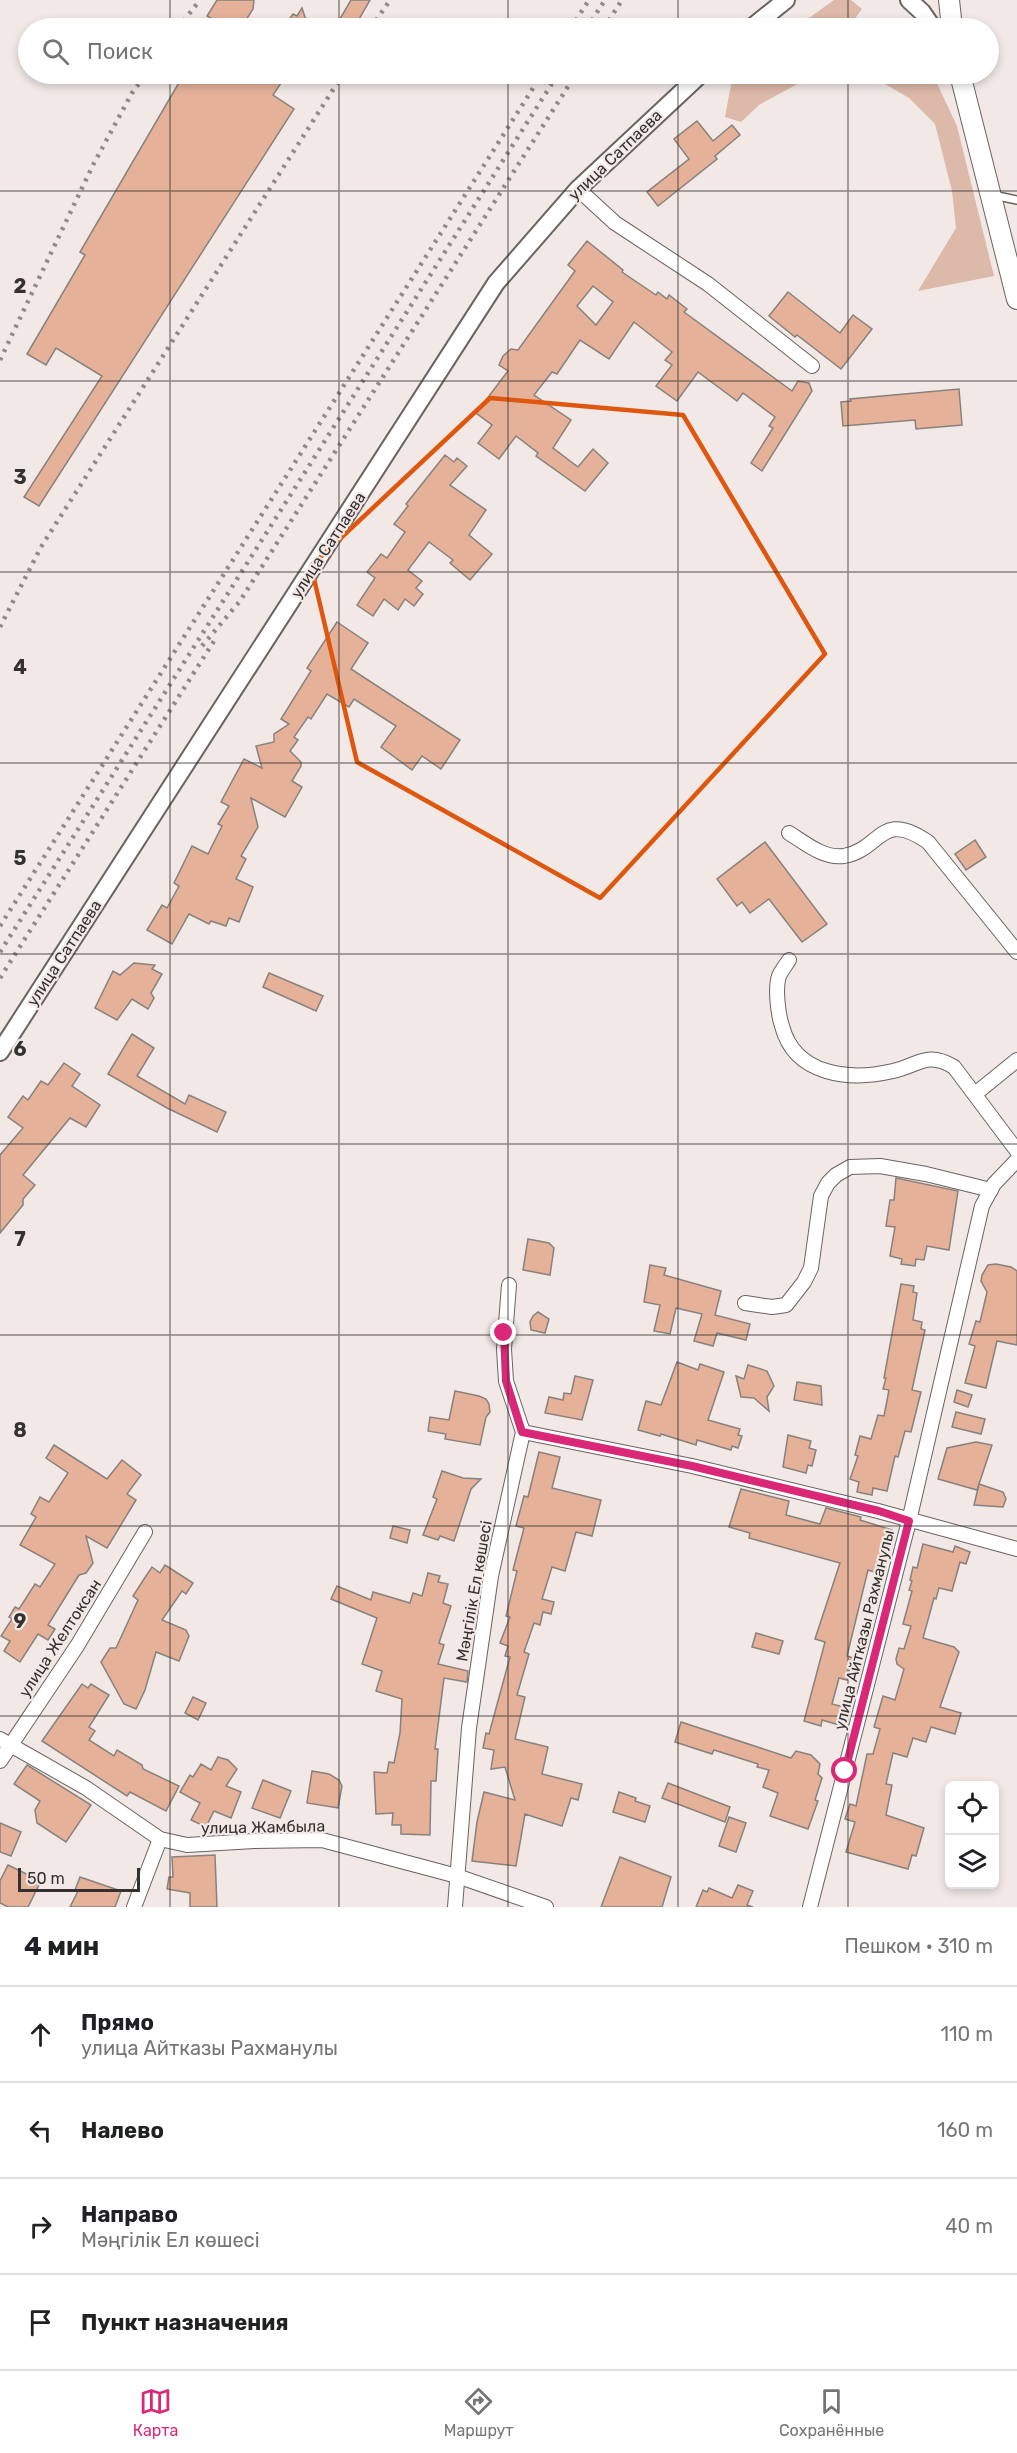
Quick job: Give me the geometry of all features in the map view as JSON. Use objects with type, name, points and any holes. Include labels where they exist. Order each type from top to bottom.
[{"type":"main road","points":[[948,0],[951,18]]},
{"type":"main road","points":[[962,84],[1017,299]]},
{"type":"street","points":[[764,18],[786,0]]},
{"type":"street","points":[[909,0],[926,18]]},
{"type":"street","name":"улица Сатпаева","points":[[0,1052],[496,283],[578,189],[690,84]]},
{"type":"street","points":[[578,189],[615,223],[708,285],[812,366]]},
{"type":"street","points":[[789,833],[818,851],[843,856],[855,852],[890,831],[906,830],[916,834],[928,842],[1017,952]]},
{"type":"street","points":[[789,960],[779,977],[778,1015],[792,1049],[806,1064],[819,1070],[868,1074],[893,1071],[920,1060],[943,1061],[954,1067],[1017,1151]]},
{"type":"street","points":[[975,1094],[1017,1060]]},
{"type":"street","name":"улица Айтказы Рахманулы","points":[[810,1907],[909,1521],[982,1206],[991,1190],[1017,1160]]},
{"type":"street","points":[[745,1303],[786,1305],[794,1296],[811,1268],[821,1196],[836,1175],[850,1167],[880,1166],[926,1174],[991,1190]]},
{"type":"street","name":"Мәңгілік Ел көшесі","points":[[455,1907],[469,1728],[491,1576],[522,1432],[506,1381],[504,1349],[509,1284]]},
{"type":"street","points":[[522,1432],[692,1466],[879,1511],[1017,1549]]},
{"type":"street","name":"улица Желтоксан","points":[[0,1761],[5,1742],[77,1646],[145,1532]]},
{"type":"street","name":"улица Жамбыла","points":[[5,1742],[86,1788],[160,1839],[187,1845],[322,1840],[457,1876],[546,1907]]},
{"type":"street","points":[[134,1907],[160,1839]]},
{"type":"lane","points":[[990,195],[1017,200]]},
{"type":"highlighted area","points":[[490,398],[683,415],[825,654],[600,898],[357,762],[311,566]]},
{"type":"shaded area","points":[[834,0],[851,0],[862,9],[855,18],[809,18]]},
{"type":"shaded area","points":[[731,84],[798,84],[759,105],[741,122],[725,117]]},
{"type":"shaded area","points":[[885,84],[937,84],[957,126],[994,276],[918,291],[956,228],[952,191],[935,124],[909,98]]},
{"type":"building","points":[[217,0],[254,0],[253,9],[247,18],[211,18],[207,16]]},
{"type":"building","points":[[351,0],[370,0],[360,18],[340,18]]},
{"type":"building","points":[[302,8],[305,18],[290,18],[293,14],[297,16]]},
{"type":"building","points":[[178,84],[280,84],[273,95],[294,109],[39,506],[24,497],[102,376],[56,348],[46,365],[27,354],[85,255],[80,252]]},
{"type":"building","points":[[697,121],[713,141],[732,125],[740,135],[715,156],[717,159],[658,206],[647,192],[689,159],[674,139]]},
{"type":"building","points":[[587,241],[623,270],[622,272],[656,295],[658,292],[667,299],[669,295],[687,309],[684,312],[792,391],[798,381],[809,383],[812,391],[762,471],[751,463],[773,428],[769,426],[775,417],[743,393],[737,401],[698,372],[677,401],[656,386],[672,365],[665,360],[672,352],[634,322],[609,359],[580,340],[557,374],[552,372],[534,395],[571,420],[553,448],[578,467],[593,449],[608,463],[585,491],[536,456],[538,453],[516,436],[499,459],[478,443],[492,425],[476,413],[508,371],[499,365],[503,356],[511,349],[518,350],[575,271],[568,265]],"holes":[[[593,286],[613,302],[596,325],[577,306]]]},
{"type":"building","points":[[788,292],[840,333],[853,315],[872,329],[841,369],[769,316]]},
{"type":"building","points":[[959,389],[962,425],[916,429],[915,420],[843,426],[841,402],[851,401],[850,399]]},
{"type":"building","points":[[445,455],[454,462],[457,458],[467,466],[450,485],[486,510],[469,535],[492,554],[470,580],[450,563],[453,560],[429,542],[408,570],[422,581],[416,588],[423,594],[414,606],[405,599],[398,610],[384,599],[373,616],[357,605],[375,578],[367,572],[381,554],[387,558],[405,532],[394,524],[408,506],[406,504]]},
{"type":"building","points":[[337,622],[368,643],[351,669],[460,740],[441,769],[422,756],[412,770],[381,747],[396,726],[354,699],[349,707],[327,694],[311,719],[308,717],[294,737],[298,740],[290,751],[301,762],[301,766],[292,781],[302,787],[285,817],[251,798],[258,827],[241,856],[246,859],[236,879],[253,887],[239,922],[229,918],[226,926],[211,921],[209,924],[189,914],[172,944],[147,930],[162,905],[167,908],[179,886],[174,883],[192,846],[208,854],[222,826],[218,824],[229,806],[221,802],[244,759],[262,768],[256,746],[274,742],[274,734],[289,724],[281,719],[311,671],[307,668]]},
{"type":"building","points":[[975,840],[986,857],[966,870],[955,854]]},
{"type":"building","points":[[765,842],[827,924],[802,942],[769,899],[750,913],[742,902],[737,906],[717,879]]},
{"type":"building","points":[[134,963],[155,965],[152,969],[162,974],[151,993],[154,998],[148,1009],[132,999],[117,1020],[95,1008],[113,971],[120,975]]},
{"type":"building","points":[[269,973],[323,996],[316,1011],[263,987]]},
{"type":"building","points":[[132,1034],[154,1048],[137,1076],[185,1104],[189,1095],[226,1112],[217,1132],[167,1108],[108,1074]]},
{"type":"building","points":[[64,1063],[80,1074],[72,1086],[100,1105],[86,1127],[70,1118],[23,1175],[35,1185],[23,1199],[23,1205],[0,1233],[0,1155],[23,1128],[8,1117],[23,1096],[28,1100],[41,1081],[48,1085]]},
{"type":"building","points":[[896,1178],[958,1191],[949,1250],[927,1246],[924,1260],[916,1259],[915,1266],[901,1264],[902,1259],[890,1256],[895,1227],[886,1226],[890,1200],[894,1200]]},
{"type":"building","points":[[528,1239],[549,1243],[554,1248],[550,1275],[523,1270]]},
{"type":"building","points":[[650,1265],[666,1268],[664,1275],[721,1291],[715,1315],[750,1324],[746,1340],[717,1333],[713,1346],[694,1341],[702,1314],[676,1308],[670,1334],[654,1331],[660,1305],[644,1302]]},
{"type":"building","points":[[988,1265],[1011,1267],[1017,1271],[1017,1345],[997,1341],[986,1388],[965,1383],[975,1346],[969,1344],[976,1321],[980,1322],[987,1292],[981,1281],[982,1275]]},
{"type":"building","points":[[901,1284],[914,1286],[913,1292],[917,1293],[913,1320],[922,1322],[921,1329],[925,1330],[912,1390],[921,1392],[911,1432],[905,1431],[898,1457],[895,1456],[887,1491],[873,1488],[872,1495],[857,1492],[859,1482],[850,1479],[858,1456],[855,1455],[860,1436],[871,1439],[878,1415],[884,1416],[889,1390],[883,1389],[886,1378],[884,1378]]},
{"type":"building","points":[[538,1312],[549,1319],[545,1333],[531,1330],[530,1322]]},
{"type":"building","points":[[677,1362],[698,1370],[700,1364],[724,1372],[708,1420],[740,1429],[738,1435],[742,1436],[738,1448],[732,1446],[731,1450],[697,1440],[696,1445],[661,1434],[660,1436],[638,1430],[646,1401],[661,1405]]},
{"type":"building","points":[[748,1365],[767,1371],[774,1386],[767,1397],[769,1411],[754,1398],[741,1397],[736,1376],[744,1379]]},
{"type":"building","points":[[575,1376],[593,1380],[582,1420],[545,1413],[549,1397],[563,1400],[564,1393],[571,1394]]},
{"type":"building","points":[[797,1382],[821,1386],[822,1405],[794,1400]]},
{"type":"building","points":[[957,1390],[972,1395],[968,1407],[954,1402]]},
{"type":"building","points":[[455,1391],[479,1396],[486,1399],[489,1404],[490,1412],[486,1417],[480,1445],[445,1439],[446,1434],[428,1431],[430,1417],[449,1420]]},
{"type":"building","points":[[956,1412],[985,1419],[981,1434],[952,1427]]},
{"type":"building","points":[[788,1435],[811,1441],[809,1448],[816,1450],[812,1466],[808,1465],[806,1473],[783,1467]]},
{"type":"building","points":[[976,1442],[992,1445],[977,1490],[938,1479],[947,1448]]},
{"type":"building","points":[[54,1445],[107,1479],[122,1460],[141,1475],[127,1494],[136,1500],[107,1548],[86,1536],[93,1563],[86,1573],[79,1575],[48,1625],[55,1629],[48,1640],[38,1634],[20,1662],[4,1651],[10,1641],[1,1636],[12,1619],[9,1617],[15,1607],[19,1609],[35,1584],[40,1587],[55,1564],[20,1545],[36,1517],[31,1514],[40,1497],[49,1502],[68,1473],[46,1458]]},
{"type":"building","points":[[539,1452],[560,1457],[552,1488],[601,1500],[592,1536],[576,1532],[565,1571],[552,1567],[542,1599],[554,1602],[551,1614],[543,1612],[540,1625],[534,1623],[524,1652],[529,1654],[517,1695],[525,1697],[515,1739],[548,1747],[542,1774],[582,1784],[578,1800],[571,1798],[562,1826],[525,1814],[516,1866],[472,1861],[484,1792],[515,1800],[505,1767],[491,1769],[494,1750],[483,1748],[510,1657],[505,1656],[508,1646],[500,1643],[510,1617],[506,1616],[517,1571],[513,1570],[524,1528],[516,1526],[524,1496],[528,1497]]},
{"type":"building","points":[[442,1471],[463,1478],[481,1479],[471,1489],[454,1541],[440,1536],[438,1540],[423,1535],[437,1499],[433,1497]]},
{"type":"building","points":[[979,1484],[1003,1492],[1006,1499],[1003,1507],[974,1505]]},
{"type":"building","points":[[741,1489],[789,1501],[786,1515],[820,1524],[826,1508],[861,1517],[860,1520],[892,1530],[878,1573],[868,1570],[847,1656],[853,1658],[847,1680],[839,1678],[832,1704],[844,1707],[839,1725],[822,1720],[821,1726],[804,1721],[825,1642],[815,1639],[840,1563],[749,1538],[750,1533],[729,1527]]},
{"type":"building","points":[[393,1526],[410,1530],[407,1543],[390,1538]]},
{"type":"building","points":[[923,1544],[953,1552],[955,1546],[970,1552],[966,1564],[960,1562],[952,1591],[939,1588],[923,1638],[954,1647],[959,1652],[940,1707],[961,1713],[955,1734],[931,1727],[926,1742],[913,1738],[907,1757],[893,1753],[886,1784],[892,1785],[886,1815],[924,1828],[916,1856],[912,1855],[908,1869],[846,1852],[855,1822],[845,1819],[850,1804],[856,1806],[867,1754],[873,1754],[880,1729],[874,1727],[883,1696],[895,1700],[904,1669],[897,1664],[896,1659],[899,1648],[904,1649],[911,1626],[903,1624],[912,1591],[909,1590],[913,1567],[917,1568]]},
{"type":"building","points":[[165,1565],[193,1583],[186,1594],[182,1591],[162,1620],[186,1630],[189,1636],[179,1661],[156,1652],[145,1690],[136,1709],[124,1704],[101,1662],[110,1648],[116,1648],[138,1600],[133,1596],[144,1579],[152,1567],[160,1573]]},
{"type":"building","points":[[428,1573],[440,1576],[438,1582],[448,1584],[443,1603],[451,1606],[439,1643],[444,1645],[438,1664],[468,1671],[467,1682],[444,1678],[435,1749],[438,1749],[436,1781],[431,1781],[430,1835],[401,1834],[401,1825],[392,1825],[393,1813],[376,1814],[374,1772],[387,1773],[389,1762],[394,1763],[400,1733],[402,1699],[376,1691],[382,1671],[362,1664],[377,1618],[331,1599],[337,1586],[371,1600],[373,1592],[410,1603],[413,1593],[422,1596]]},
{"type":"building","points":[[756,1633],[783,1641],[779,1654],[752,1647]]},
{"type":"building","points":[[82,1684],[88,1688],[91,1684],[109,1695],[89,1727],[95,1731],[89,1740],[114,1756],[117,1750],[142,1765],[143,1769],[179,1786],[166,1811],[130,1792],[127,1796],[42,1741]]},
{"type":"building","points":[[193,1697],[206,1703],[198,1720],[185,1713]]},
{"type":"building","points":[[681,1722],[791,1758],[796,1751],[811,1755],[820,1764],[818,1774],[822,1778],[815,1800],[818,1801],[808,1829],[770,1816],[778,1793],[763,1787],[769,1770],[757,1767],[758,1764],[714,1750],[712,1754],[675,1742]]},
{"type":"building","points":[[218,1757],[228,1760],[237,1769],[226,1786],[241,1792],[231,1818],[214,1811],[206,1827],[191,1820],[200,1803],[180,1792],[190,1775],[193,1777],[201,1764],[211,1770]]},
{"type":"building","points":[[27,1765],[91,1805],[66,1842],[37,1823],[35,1810],[40,1801],[14,1784]]},
{"type":"building","points":[[312,1771],[329,1774],[339,1780],[342,1786],[338,1808],[307,1803]]},
{"type":"building","points":[[263,1780],[291,1791],[280,1818],[252,1808]]},
{"type":"building","points":[[668,1783],[730,1807],[725,1822],[662,1798]]},
{"type":"building","points":[[619,1792],[650,1806],[645,1822],[613,1812]]},
{"type":"building","points":[[729,1817],[746,1823],[736,1852],[719,1846]]},
{"type":"building","points":[[0,1823],[21,1832],[11,1856],[0,1852]]},
{"type":"building","points":[[215,1855],[217,1907],[190,1907],[190,1893],[167,1889],[169,1877],[173,1877],[172,1857]]},
{"type":"building","points":[[620,1857],[671,1877],[662,1907],[601,1907]]},
{"type":"building","points":[[8,1865],[41,1881],[28,1907],[8,1907],[0,1903],[0,1881]]},
{"type":"building","points":[[80,1877],[121,1891],[115,1907],[70,1907],[78,1891],[75,1890]]},
{"type":"building","points":[[738,1885],[753,1891],[747,1905],[753,1907],[696,1907],[703,1890],[707,1892],[709,1888],[732,1898]]},
{"type":"railway","points":[[186,18],[200,0]]},
{"type":"railway","points":[[378,18],[390,0]]},
{"type":"railway","points":[[577,18],[589,0]]},
{"type":"railway","points":[[593,18],[605,0]]},
{"type":"railway","points":[[610,18],[622,0]]},
{"type":"railway","points":[[0,360],[93,165],[139,84]]},
{"type":"railway","points":[[0,627],[41,547],[337,84]]},
{"type":"railway","points":[[0,926],[536,84]]},
{"type":"railway","points":[[0,952],[552,84]]},
{"type":"railway","points":[[202,646],[240,601],[570,84]]},
{"type":"railway","points":[[0,978],[214,641]]},
{"type":"route","points":[[504,1333],[506,1381],[522,1432],[692,1466],[879,1511],[909,1521],[845,1771]]}]
